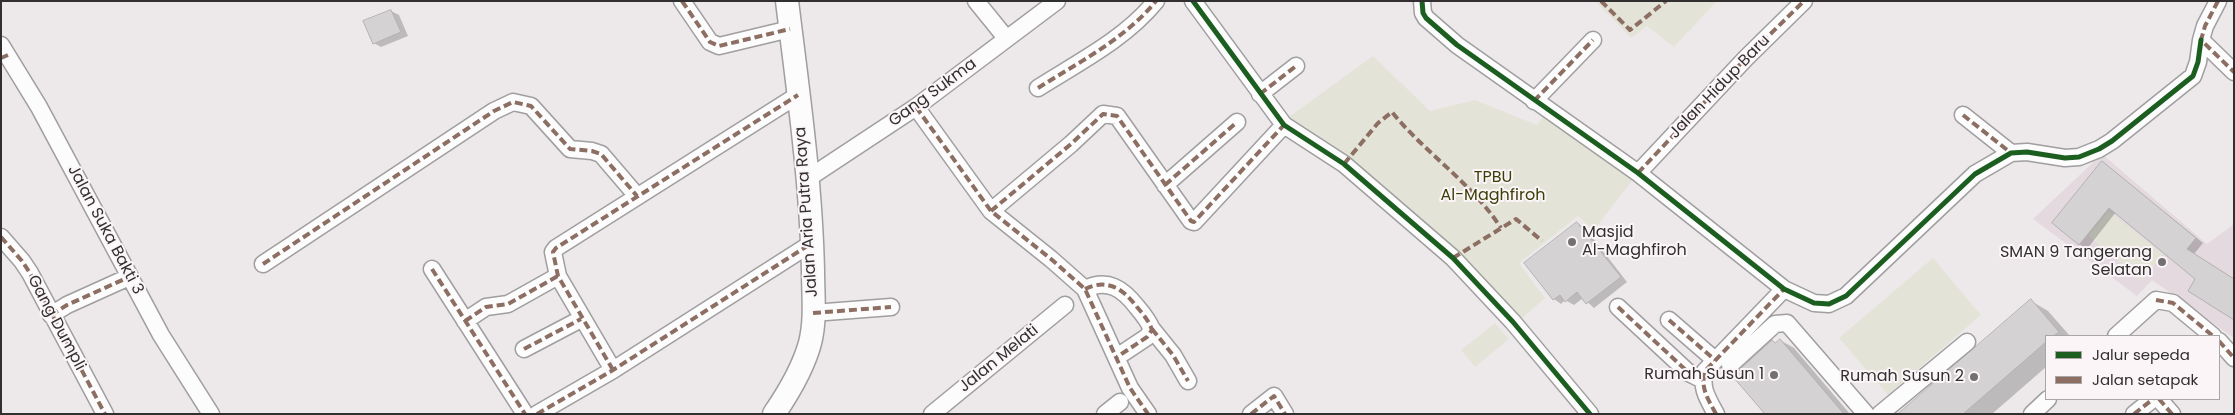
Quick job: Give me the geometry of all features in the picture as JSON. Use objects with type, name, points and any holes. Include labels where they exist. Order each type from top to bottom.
[{"type":"main road","name":"Jalan Aria Putra Raya","points":[[774,414],[794,382],[806,357],[811,341],[813,314],[812,243],[807,179],[787,1]]},
{"type":"street","points":[[682,1],[710,42],[719,46],[790,29]]},
{"type":"street","points":[[976,1],[1006,38]]},
{"type":"street","name":"Gang Sukma","points":[[807,179],[916,107],[1057,1]]},
{"type":"street","points":[[1038,88],[1085,59],[1135,24],[1156,1]]},
{"type":"street","points":[[1193,1],[1284,125],[1344,164],[1453,258],[1513,322],[1590,414]]},
{"type":"street","points":[[1422,1],[1423,13],[1426,18],[1456,46],[1638,173],[1784,288],[1814,303],[1830,304],[1846,296],[1976,174],[2011,153],[2027,152],[2065,158],[2079,157],[2112,141],[2193,76],[2198,62],[2205,26],[2218,1]]},
{"type":"street","name":"Jalan Hidup Baru","points":[[1638,173],[1746,58],[1804,1]]},
{"type":"street","points":[[1534,101],[1593,40]]},
{"type":"street","points":[[2201,40],[2234,72]]},
{"type":"street","name":"Jalan Suka Bakti 3","points":[[4,53],[39,107],[161,335],[211,414]]},
{"type":"street","points":[[1260,94],[1296,66]]},
{"type":"street","points":[[613,370],[581,319],[558,276],[553,252],[558,245],[798,95]]},
{"type":"street","points":[[263,264],[494,111],[513,102],[531,106],[570,149],[592,151],[601,154],[637,196]]},
{"type":"street","points":[[916,107],[991,211],[1085,289],[1130,388],[1148,414]]},
{"type":"street","points":[[991,211],[1071,144],[1103,114],[1117,116],[1191,222],[1197,221],[1284,125]]},
{"type":"street","points":[[1963,116],[2011,153]]},
{"type":"street","points":[[1165,185],[1237,122]]},
{"type":"street","name":"Gang Dumpli","points":[[1,237],[22,261],[105,414]]},
{"type":"street","points":[[537,414],[613,370],[812,243]]},
{"type":"street","points":[[432,269],[525,414]]},
{"type":"street","points":[[465,321],[486,307],[508,304],[558,276]]},
{"type":"street","points":[[51,315],[67,305],[129,277]]},
{"type":"street","points":[[1085,289],[1100,284],[1116,286],[1127,294],[1149,323],[1152,330],[1160,337],[1173,355],[1188,381]]},
{"type":"street","points":[[1722,362],[1784,288]]},
{"type":"street","points":[[2117,335],[2156,300],[2173,303],[2211,335]]},
{"type":"street","name":"Jalan Melati","points":[[932,414],[1065,305]]},
{"type":"street","points":[[813,314],[891,308]]},
{"type":"street","points":[[1618,308],[1689,374],[1702,380]]},
{"type":"street","points":[[524,349],[581,319]]},
{"type":"street","points":[[1669,320],[1722,362]]},
{"type":"street","points":[[1716,414],[1705,394],[1702,380],[1705,371],[1722,362],[1775,324],[1787,323],[1866,414]]},
{"type":"street","points":[[1117,357],[1147,338],[1152,330]]},
{"type":"street","points":[[1880,414],[1966,342]]},
{"type":"street","points":[[2220,343],[2234,358]]},
{"type":"street","points":[[1250,414],[1274,396],[1285,414]]},
{"type":"street","points":[[2032,414],[2047,400]]},
{"type":"street","points":[[2134,414],[2152,400]]},
{"type":"street","points":[[2160,400],[2172,414]]},
{"type":"street","points":[[1106,414],[1120,402]]},
{"type":"shaded area","name":"SMAN 9 Tangerang Selatan","points":[[2102,154],[2207,244],[2234,224],[2234,338],[2152,280],[2137,296],[2033,219]]},
{"type":"green space","points":[[1595,1],[1717,1],[1674,47],[1647,26],[1631,38]]},
{"type":"green space","name":"TPBU Al-Maghfiroh","points":[[1373,56],[1430,111],[1475,100],[1537,125],[1545,114],[1634,178],[1594,230],[1578,216],[1519,263],[1545,298],[1520,320],[1286,119]]},
{"type":"green space","points":[[2109,211],[2163,254],[2142,280],[2088,236]]},
{"type":"green space","points":[[1933,258],[1981,315],[1888,395],[1839,338]]},
{"type":"green space","points":[[1495,323],[1509,339],[1475,367],[1461,350]]},
{"type":"building","points":[[391,10],[401,32],[373,44],[363,21]]},
{"type":"building","points":[[2102,161],[2196,238],[2187,249],[2234,279],[2234,320],[2188,291],[2195,279],[2109,208],[2079,245],[2052,223]]},
{"type":"building","name":"Masjid Al-Maghfiroh","points":[[1577,222],[1621,277],[1586,304],[1577,292],[1565,302],[1560,295],[1553,300],[1524,263]]},
{"type":"building","name":"Rumah Susun 2","points":[[2031,299],[2059,332],[2054,335],[2045,335],[2045,343],[1963,414],[1898,414]]},
{"type":"building","name":"Rumah Susun 1","points":[[1780,339],[1844,414],[1765,414],[1734,378],[1741,372],[1739,370],[1772,340],[1775,343]]},
{"type":"marked path","points":[[682,1],[710,42],[719,46],[790,29]]},
{"type":"marked path","points":[[1038,88],[1116,38],[1144,15],[1156,1]]},
{"type":"marked path","points":[[1601,1],[1630,30],[1666,1]]},
{"type":"marked path","points":[[1638,173],[1746,58],[1804,1]]},
{"type":"marked path","points":[[2218,1],[2205,26],[2201,40],[2234,72]]},
{"type":"marked path","points":[[1534,101],[1593,40]]},
{"type":"marked path","points":[[1,58],[8,55]]},
{"type":"marked path","points":[[1260,94],[1296,66]]},
{"type":"marked path","points":[[613,370],[558,276],[553,252],[556,248],[798,95]]},
{"type":"marked path","points":[[263,264],[494,111],[513,102],[531,106],[570,149],[592,151],[601,154],[637,196]]},
{"type":"marked path","points":[[916,107],[991,211],[1085,289],[1130,388],[1148,414]]},
{"type":"marked path","points":[[1344,164],[1378,123],[1392,112],[1462,182],[1501,228]]},
{"type":"marked path","points":[[991,211],[1071,144],[1103,114],[1117,116],[1191,221],[1194,222],[1284,125]]},
{"type":"marked path","points":[[1963,115],[2011,153]]},
{"type":"marked path","points":[[1165,185],[1237,122]]},
{"type":"marked path","points":[[1453,258],[1516,219],[1542,241]]},
{"type":"marked path","points":[[1,237],[30,273],[105,414]]},
{"type":"marked path","points":[[537,414],[613,370],[812,243]]},
{"type":"marked path","points":[[432,269],[525,414]]},
{"type":"marked path","points":[[465,321],[486,307],[508,304],[558,276]]},
{"type":"marked path","points":[[51,315],[67,305],[129,277]]},
{"type":"marked path","points":[[1085,289],[1093,286],[1108,285],[1120,290],[1132,301],[1151,327],[1152,330],[1147,337],[1117,357]]},
{"type":"marked path","points":[[1716,414],[1704,388],[1705,371],[1784,289]]},
{"type":"marked path","points":[[2156,300],[2173,303],[2212,335]]},
{"type":"marked path","points":[[813,313],[891,307]]},
{"type":"marked path","points":[[1618,307],[1689,373],[1703,380]]},
{"type":"marked path","points":[[524,349],[581,319]]},
{"type":"marked path","points":[[1669,320],[1715,360]]},
{"type":"marked path","points":[[1152,329],[1173,355],[1188,381]]},
{"type":"marked path","points":[[2220,342],[2234,358]]},
{"type":"marked path","points":[[1251,414],[1274,396],[1285,414]]},
{"type":"marked path","points":[[2134,414],[2152,400]]},
{"type":"marked path","points":[[2160,400],[2172,414]]},
{"type":"cycle path","points":[[1193,1],[1284,125],[1344,164],[1453,258],[1513,322],[1590,414]]},
{"type":"cycle path","points":[[1422,1],[1423,13],[1426,18],[1457,45],[1638,173],[1784,289],[1814,303],[1829,304],[1846,296],[1975,174],[2011,153],[2027,152],[2065,158],[2079,157],[2099,149],[2112,141],[2193,76],[2198,62],[2201,40]]},
{"type":"place","name":"Masjid Al-Maghfiroh","points":[[1572,242]]},
{"type":"place","name":"SMAN 9 Tangerang Selatan","points":[[2162,262]]},
{"type":"place","name":"Rumah Susun 1","points":[[1774,375]]},
{"type":"place","name":"Rumah Susun 2","points":[[1974,377]]}]
